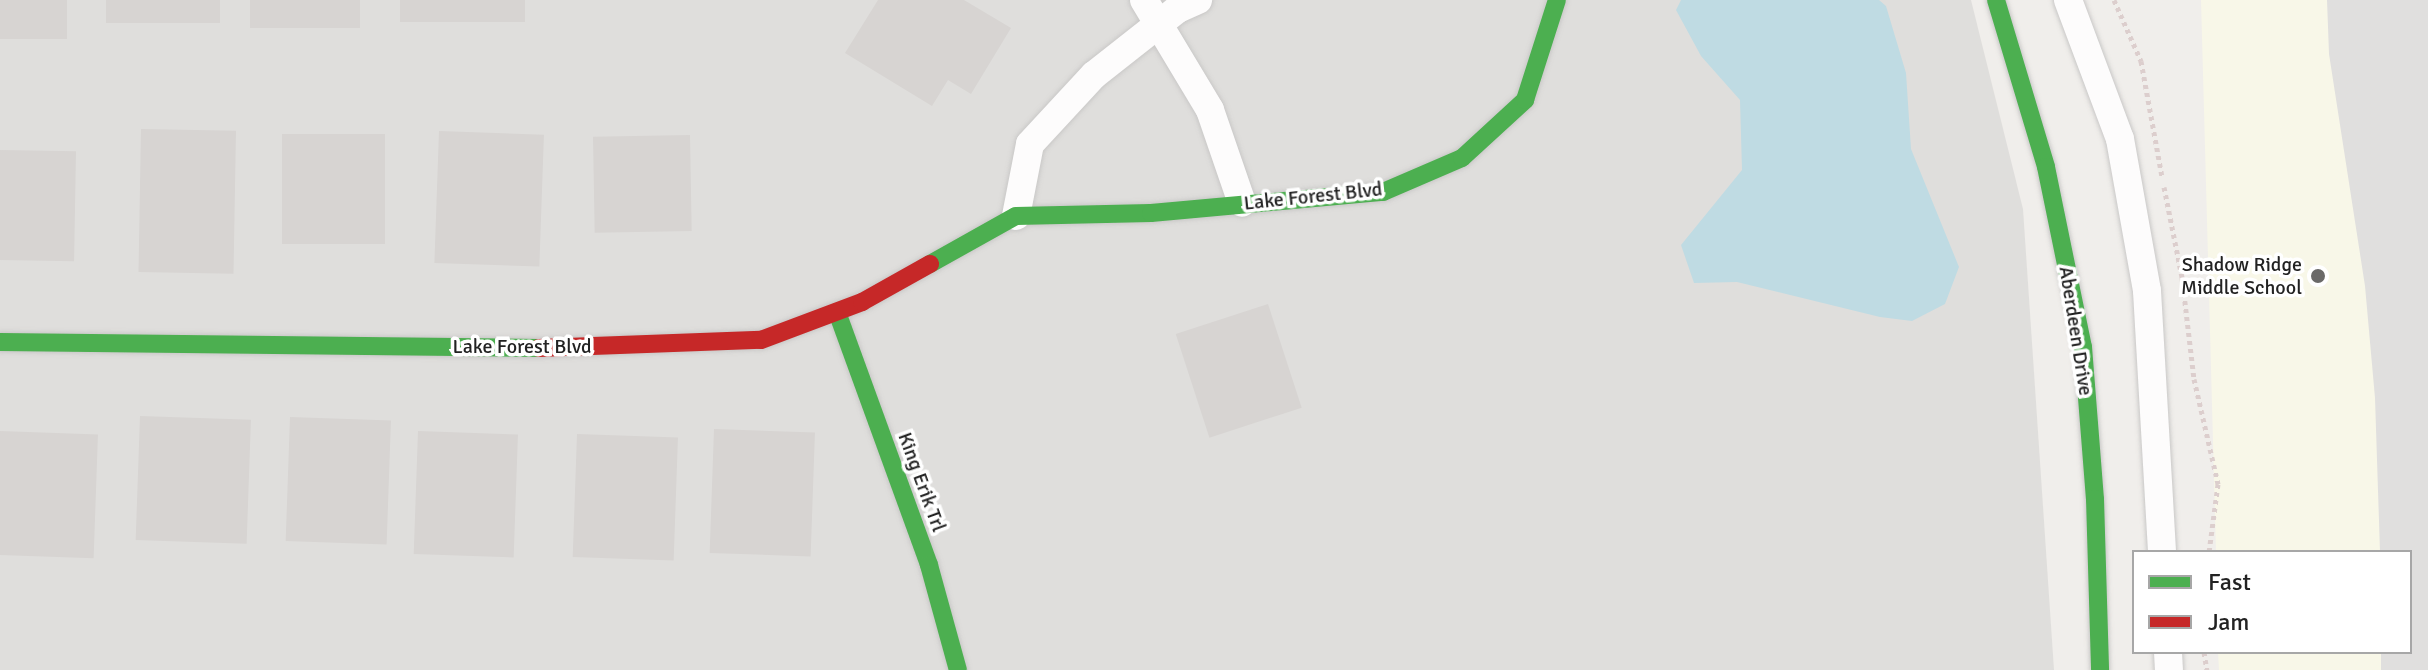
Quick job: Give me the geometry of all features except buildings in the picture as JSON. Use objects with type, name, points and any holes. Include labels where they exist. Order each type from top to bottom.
[{"type":"street","points":[[1016,216],[1030,144],[1152,12],[1198,0]]},
{"type":"street","name":"Lake Forest Blvd","points":[[0,342],[558,348],[761,340],[862,302],[1016,216],[1151,213],[1383,192],[1462,158],[1525,100],[1557,0]]},
{"type":"street","name":"Aberdeen Drive","points":[[1996,0],[2046,167],[2083,347],[2095,499],[2100,670]]},
{"type":"street","points":[[2068,0],[2120,139],[2147,291],[2162,550]]},
{"type":"street","points":[[1152,12],[1210,110],[1242,203]]},
{"type":"street","name":"King Erik Trl","points":[[837,312],[929,565],[958,670]]},
{"type":"shaded area","points":[[0,0],[1971,0],[2023,209],[2054,670],[0,670]]},
{"type":"shaded area","name":"Shadow Ridge Middle School","points":[[2201,0],[2428,0],[2428,670],[2219,670],[2218,654],[2412,654],[2412,550],[2216,550]]},
{"type":"shaded area","points":[[2327,0],[2428,0],[2428,670],[2381,670],[2381,654],[2412,654],[2412,550],[2380,550],[2375,398],[2365,286],[2329,54]]},
{"type":"water","points":[[1681,0],[1879,0],[1886,6],[1906,73],[1911,149],[1959,267],[1945,304],[1912,321],[1880,317],[1737,282],[1694,283],[1681,245],[1742,170],[1740,100],[1701,56],[1676,10]]},
{"type":"traffic: fast","points":[[930,264],[1016,216],[1151,213],[1383,192],[1462,158],[1525,100],[1557,0]]},
{"type":"traffic: fast","points":[[1996,0],[2046,167],[2083,347],[2095,499],[2100,670]]},
{"type":"traffic: fast","points":[[837,312],[929,565],[958,670]]},
{"type":"traffic: fast","points":[[0,342],[539,348]]},
{"type":"traffic: jam","points":[[539,348],[761,340],[862,302],[930,264]]},
{"type":"place","name":"Shadow Ridge Middle School","points":[[2318,276]]}]
